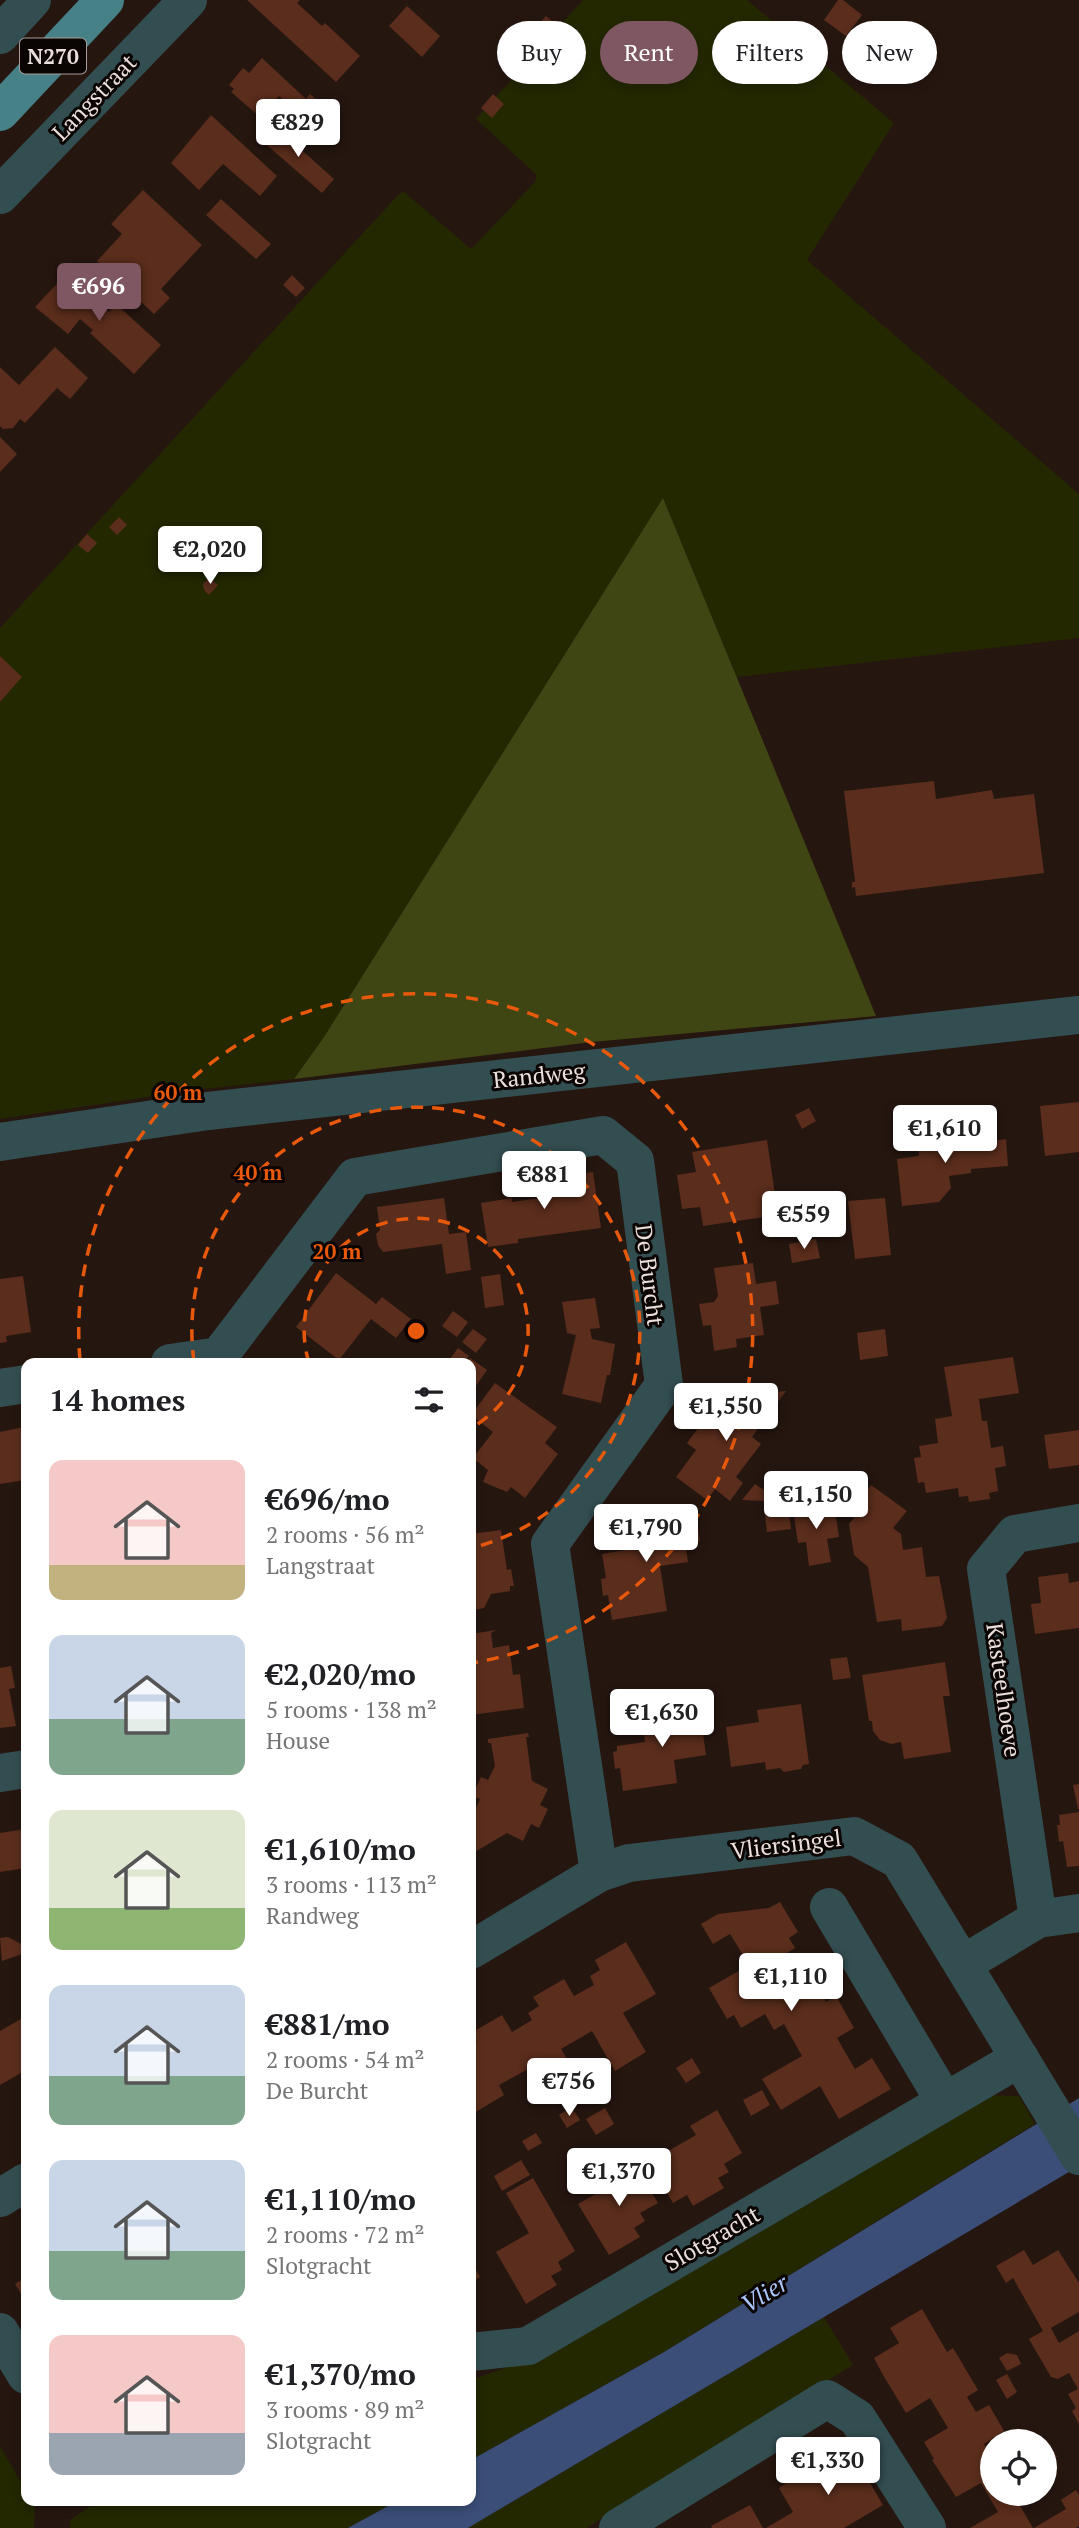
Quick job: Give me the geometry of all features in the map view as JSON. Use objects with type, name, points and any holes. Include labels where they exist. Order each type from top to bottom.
[{"type":"main road","name":"N270","points":[[0,113],[105,0]]},
{"type":"street","points":[[0,35],[32,0]]},
{"type":"street","name":"Langstraat","points":[[0,195],[188,0]]},
{"type":"street","name":"Randweg","points":[[0,1142],[208,1111],[1079,1015]]},
{"type":"street","name":"De Burcht","points":[[219,1358],[355,1177],[603,1135],[635,1161],[664,1385],[550,1544],[599,1873]]},
{"type":"street","points":[[0,1388],[21,1385]]},
{"type":"street","name":"Kasteelhoeve","points":[[1038,1919],[986,1569],[1015,1534],[1079,1523]]},
{"type":"street","points":[[0,1773],[21,1770]]},
{"type":"street","name":"Vliersingel","points":[[476,1947],[599,1873],[629,1863],[854,1836],[899,1860],[1079,2156]]},
{"type":"street","points":[[829,1908],[945,2102]]},
{"type":"street","points":[[963,1964],[1038,1919],[1079,1913]]},
{"type":"street","name":"Slotgracht","points":[[476,2351],[527,2346],[1020,2058]]},
{"type":"street","points":[[0,2198],[21,2185]]},
{"type":"street","points":[[0,2332],[21,2367]]},
{"type":"street","points":[[618,2528],[827,2399],[857,2418],[927,2528]]},
{"type":"green space","points":[[583,0],[747,0],[772,21],[712,21],[712,84],[828,84],[828,68],[842,79],[842,84],[847,84],[894,123],[807,260],[1079,494],[1079,638],[737,677],[663,498],[324,1037],[294,1079],[195,1090],[0,1119],[0,628],[398,195],[404,192],[471,249],[535,182],[537,175],[476,119],[507,84],[586,84],[586,21],[564,21]]},
{"type":"green space","points":[[663,498],[876,1016],[592,1042],[294,1079],[324,1037]]},
{"type":"green space","points":[[984,2095],[1019,2096],[1035,2124],[664,2352],[476,2457],[476,2378],[519,2363]]},
{"type":"green space","points":[[824,2317],[853,2365],[586,2528],[468,2528]]},
{"type":"green space","points":[[0,2446],[21,2482],[21,2506],[35,2506],[34,2528],[0,2528]]},
{"type":"green space","points":[[388,2506],[348,2528],[70,2528],[70,2520],[89,2507]]},
{"type":"water","name":"Vlier","points":[[1079,2098],[1079,2166],[468,2528],[348,2528],[388,2506],[476,2506],[476,2457],[664,2352]]},
{"type":"building","points":[[247,0],[300,0],[297,3],[322,26],[325,23],[360,56],[336,82]]},
{"type":"building","points":[[838,0],[843,0],[862,15],[857,21],[842,21],[842,33],[824,20]]},
{"type":"building","points":[[407,6],[440,36],[422,57],[389,26]]},
{"type":"building","points":[[262,58],[306,99],[310,94],[331,113],[316,130],[279,96],[260,117],[231,92],[234,89],[229,85],[243,68],[249,73]]},
{"type":"building","points":[[493,94],[504,104],[492,118],[481,108]]},
{"type":"building","points":[[211,115],[277,176],[260,196],[223,164],[199,190],[171,163]]},
{"type":"building","points":[[275,126],[334,179],[322,193],[261,140]]},
{"type":"building","points":[[143,190],[202,245],[161,289],[170,298],[154,314],[97,261],[122,234],[111,224]]},
{"type":"building","points":[[221,199],[271,244],[256,259],[206,215]]},
{"type":"building","points":[[66,274],[109,312],[116,304],[161,345],[134,374],[90,333],[93,330],[80,319],[68,334],[35,307]]},
{"type":"building","points":[[292,275],[305,288],[296,297],[283,285]]},
{"type":"building","points":[[55,347],[88,378],[70,399],[57,388],[25,423],[20,419],[13,428],[3,429],[0,426],[0,367],[19,385]]},
{"type":"building","points":[[0,437],[17,454],[0,472]]},
{"type":"building","points":[[119,517],[127,525],[117,535],[109,527]]},
{"type":"building","points":[[87,534],[97,543],[88,553],[78,545]]},
{"type":"building","points":[[209,578],[218,585],[209,595],[203,584]]},
{"type":"building","points":[[0,656],[22,677],[0,702]]},
{"type":"building","points":[[934,781],[936,799],[992,790],[994,799],[1034,794],[1044,873],[856,896],[855,887],[852,888],[852,882],[855,882],[844,791]]},
{"type":"building","points":[[1079,1102],[1079,1152],[1045,1156],[1040,1106]]},
{"type":"building","points":[[809,1108],[816,1121],[802,1129],[795,1115]]},
{"type":"building","points":[[967,1132],[969,1144],[1006,1139],[1008,1166],[971,1169],[971,1173],[949,1176],[951,1188],[939,1202],[902,1206],[897,1159],[919,1156],[917,1137]]},
{"type":"building","points":[[767,1140],[778,1215],[703,1226],[700,1207],[682,1209],[677,1175],[696,1172],[692,1152]]},
{"type":"building","points":[[593,1172],[601,1228],[518,1239],[518,1243],[488,1247],[481,1203],[512,1198],[512,1202],[540,1198],[538,1180]]},
{"type":"building","points":[[444,1198],[449,1234],[466,1232],[471,1270],[446,1274],[442,1244],[383,1252],[378,1245],[376,1234],[380,1230],[377,1207]]},
{"type":"building","points":[[885,1198],[891,1255],[855,1259],[848,1201]]},
{"type":"building","points":[[816,1239],[820,1258],[792,1263],[789,1244]]},
{"type":"building","points":[[753,1263],[756,1284],[776,1281],[779,1304],[760,1307],[764,1335],[736,1339],[737,1347],[714,1351],[711,1325],[703,1326],[699,1304],[714,1302],[718,1296],[714,1268]]},
{"type":"building","points":[[336,1273],[376,1304],[382,1297],[411,1319],[396,1338],[371,1319],[341,1358],[336,1358],[296,1327]]},
{"type":"building","points":[[500,1274],[504,1305],[485,1308],[481,1277]]},
{"type":"building","points":[[23,1276],[31,1332],[6,1336],[7,1342],[0,1343],[0,1279]]},
{"type":"building","points":[[595,1298],[600,1328],[590,1329],[592,1339],[615,1344],[610,1375],[607,1375],[601,1403],[562,1394],[576,1335],[567,1333],[562,1302]]},
{"type":"building","points":[[453,1311],[468,1322],[457,1337],[442,1326]]},
{"type":"building","points":[[473,1329],[487,1339],[476,1353],[462,1342]]},
{"type":"building","points":[[885,1329],[888,1356],[860,1360],[857,1333]]},
{"type":"building","points":[[458,1348],[469,1356],[467,1358],[451,1358]]},
{"type":"building","points":[[1013,1357],[1019,1393],[979,1399],[982,1421],[987,1421],[991,1448],[1003,1446],[1006,1466],[995,1468],[998,1491],[989,1493],[990,1499],[969,1502],[968,1496],[959,1497],[958,1488],[926,1493],[924,1482],[918,1483],[914,1458],[921,1457],[919,1446],[938,1443],[935,1419],[952,1416],[944,1367]]},
{"type":"building","points":[[476,1362],[487,1370],[476,1386]]},
{"type":"building","points":[[495,1383],[557,1427],[545,1443],[558,1454],[525,1498],[511,1487],[507,1492],[483,1482],[488,1470],[476,1460],[476,1454],[493,1432],[476,1419],[476,1408]]},
{"type":"building","points":[[786,1391],[752,1437],[761,1444],[736,1477],[743,1483],[730,1501],[715,1489],[707,1500],[676,1477],[696,1450],[687,1443],[707,1416],[703,1413],[714,1398]]},
{"type":"building","points":[[21,1428],[21,1481],[0,1484],[0,1432]]},
{"type":"building","points":[[1079,1430],[1079,1465],[1049,1469],[1044,1435]]},
{"type":"building","points":[[755,1484],[770,1494],[766,1501],[742,1500]]},
{"type":"building","points":[[871,1485],[907,1511],[893,1528],[901,1534],[903,1550],[922,1547],[926,1577],[939,1576],[947,1618],[942,1626],[902,1631],[901,1619],[877,1622],[868,1567],[854,1555],[849,1524],[861,1509],[856,1505]]},
{"type":"building","points":[[822,1501],[823,1512],[835,1510],[839,1537],[827,1539],[831,1562],[809,1566],[806,1542],[798,1543],[794,1516],[802,1514],[800,1504]]},
{"type":"building","points":[[789,1513],[791,1529],[767,1532],[765,1516]]},
{"type":"building","points":[[634,1516],[696,1516],[700,1541],[685,1543],[688,1562],[660,1566],[667,1611],[612,1620],[608,1595],[603,1596],[601,1579],[606,1578],[602,1554],[631,1549],[627,1520]]},
{"type":"building","points":[[501,1530],[507,1570],[511,1569],[514,1586],[510,1586],[510,1591],[491,1594],[484,1608],[476,1610],[476,1533]]},
{"type":"building","points":[[1068,1573],[1069,1583],[1079,1581],[1079,1628],[1035,1634],[1031,1604],[1041,1603],[1038,1577]]},
{"type":"building","points":[[496,1630],[491,1633],[493,1648],[509,1645],[513,1675],[520,1674],[524,1708],[476,1714],[476,1633]]},
{"type":"building","points":[[847,1657],[851,1678],[833,1680],[830,1659]]},
{"type":"building","points":[[945,1662],[950,1696],[943,1696],[951,1752],[904,1759],[901,1742],[891,1744],[880,1740],[873,1731],[862,1675]]},
{"type":"building","points":[[11,1666],[15,1688],[9,1689],[16,1726],[0,1728],[0,1668]]},
{"type":"building","points":[[801,1704],[809,1764],[803,1765],[801,1769],[784,1772],[780,1768],[766,1770],[765,1762],[731,1767],[726,1727],[759,1722],[757,1710]]},
{"type":"building","points":[[699,1705],[706,1755],[674,1760],[677,1783],[623,1791],[620,1768],[615,1769],[613,1752],[617,1751],[617,1746],[645,1742],[644,1730],[656,1728],[653,1711]]},
{"type":"building","points":[[528,1733],[529,1737],[526,1737],[532,1781],[548,1789],[540,1805],[548,1809],[539,1828],[531,1824],[523,1841],[507,1833],[476,1851],[476,1808],[480,1799],[476,1798],[476,1788],[481,1777],[488,1780],[495,1766],[488,1739]]},
{"type":"building","points":[[1079,1784],[1079,1809],[1078,1809],[1073,1785]]},
{"type":"building","points":[[1079,1812],[1079,1866],[1067,1867],[1063,1841],[1059,1842],[1059,1815]]},
{"type":"building","points":[[21,1830],[21,1869],[0,1872],[0,1833]]},
{"type":"building","points":[[780,1902],[798,1932],[789,1938],[795,1948],[787,1953],[812,1996],[820,1991],[826,2002],[836,1996],[854,2028],[837,2038],[855,2069],[872,2058],[891,2089],[839,2119],[820,2086],[781,2110],[762,2079],[802,2056],[784,2024],[774,2030],[765,2014],[741,2028],[734,2015],[727,2019],[709,1988],[749,1965],[730,1934],[713,1944],[701,1924],[718,1914],[769,1908]]},
{"type":"building","points":[[8,1937],[21,1944],[21,1954],[2,1961],[0,1938]]},
{"type":"building","points":[[626,1942],[656,1994],[623,2013],[646,2052],[615,2071],[592,2031],[561,2049],[567,2059],[536,2077],[530,2068],[499,2085],[504,2095],[476,2112],[476,2030],[502,2015],[512,2032],[532,2020],[528,2013],[539,2006],[533,1997],[564,1979],[574,1996],[594,1985],[590,1976],[600,1970],[595,1960]]},
{"type":"building","points":[[21,2019],[21,2073],[0,2085],[0,2031]]},
{"type":"building","points":[[692,2058],[701,2073],[686,2083],[676,2068]]},
{"type":"building","points":[[762,2090],[770,2105],[751,2116],[743,2100]]},
{"type":"building","points":[[605,2108],[614,2124],[596,2135],[586,2119]]},
{"type":"building","points":[[568,2109],[574,2111],[580,2120],[567,2128],[559,2115]]},
{"type":"building","points":[[717,2110],[742,2153],[724,2164],[729,2172],[718,2178],[724,2188],[693,2206],[687,2195],[673,2203],[649,2162],[696,2135],[690,2126]]},
{"type":"building","points":[[536,2133],[542,2143],[528,2151],[522,2141]]},
{"type":"building","points":[[521,2160],[530,2175],[502,2191],[494,2176]]},
{"type":"building","points":[[633,2160],[658,2203],[640,2213],[645,2221],[634,2228],[640,2237],[609,2255],[578,2204],[612,2185],[606,2175]]},
{"type":"building","points":[[533,2178],[575,2251],[558,2262],[562,2270],[551,2276],[557,2285],[526,2304],[496,2252],[529,2233],[506,2193]]},
{"type":"building","points":[[1024,2250],[1033,2265],[1058,2250],[1079,2283],[1079,2312],[1051,2328],[1059,2343],[1079,2331],[1079,2424],[1072,2411],[1076,2408],[1068,2394],[1078,2389],[1069,2373],[1058,2379],[1051,2377],[1029,2339],[1043,2331],[1013,2278],[1006,2283],[996,2266]]},
{"type":"building","points":[[21,2280],[21,2294],[15,2284]]},
{"type":"building","points":[[922,2309],[947,2352],[953,2348],[978,2390],[967,2397],[976,2412],[989,2405],[1003,2429],[980,2429],[980,2484],[956,2497],[932,2460],[934,2459],[924,2442],[948,2428],[930,2398],[906,2413],[874,2358],[899,2343],[890,2328]]},
{"type":"building","points":[[1007,2353],[1017,2355],[1021,2364],[1007,2371],[999,2358]]},
{"type":"building","points":[[1007,2374],[1017,2392],[1007,2399],[996,2380]]},
{"type":"building","points":[[835,2455],[844,2471],[858,2463],[883,2505],[844,2528],[766,2528],[793,2512],[779,2488],[805,2470]]},
{"type":"building","points":[[1076,2490],[1079,2495],[1079,2526],[1034,2528],[1066,2509],[1061,2500]]},
{"type":"building","points":[[750,2505],[763,2528],[712,2528],[711,2526]]},
{"type":"building","points":[[994,2506],[1020,2506],[1033,2528],[970,2528],[998,2512]]}]
